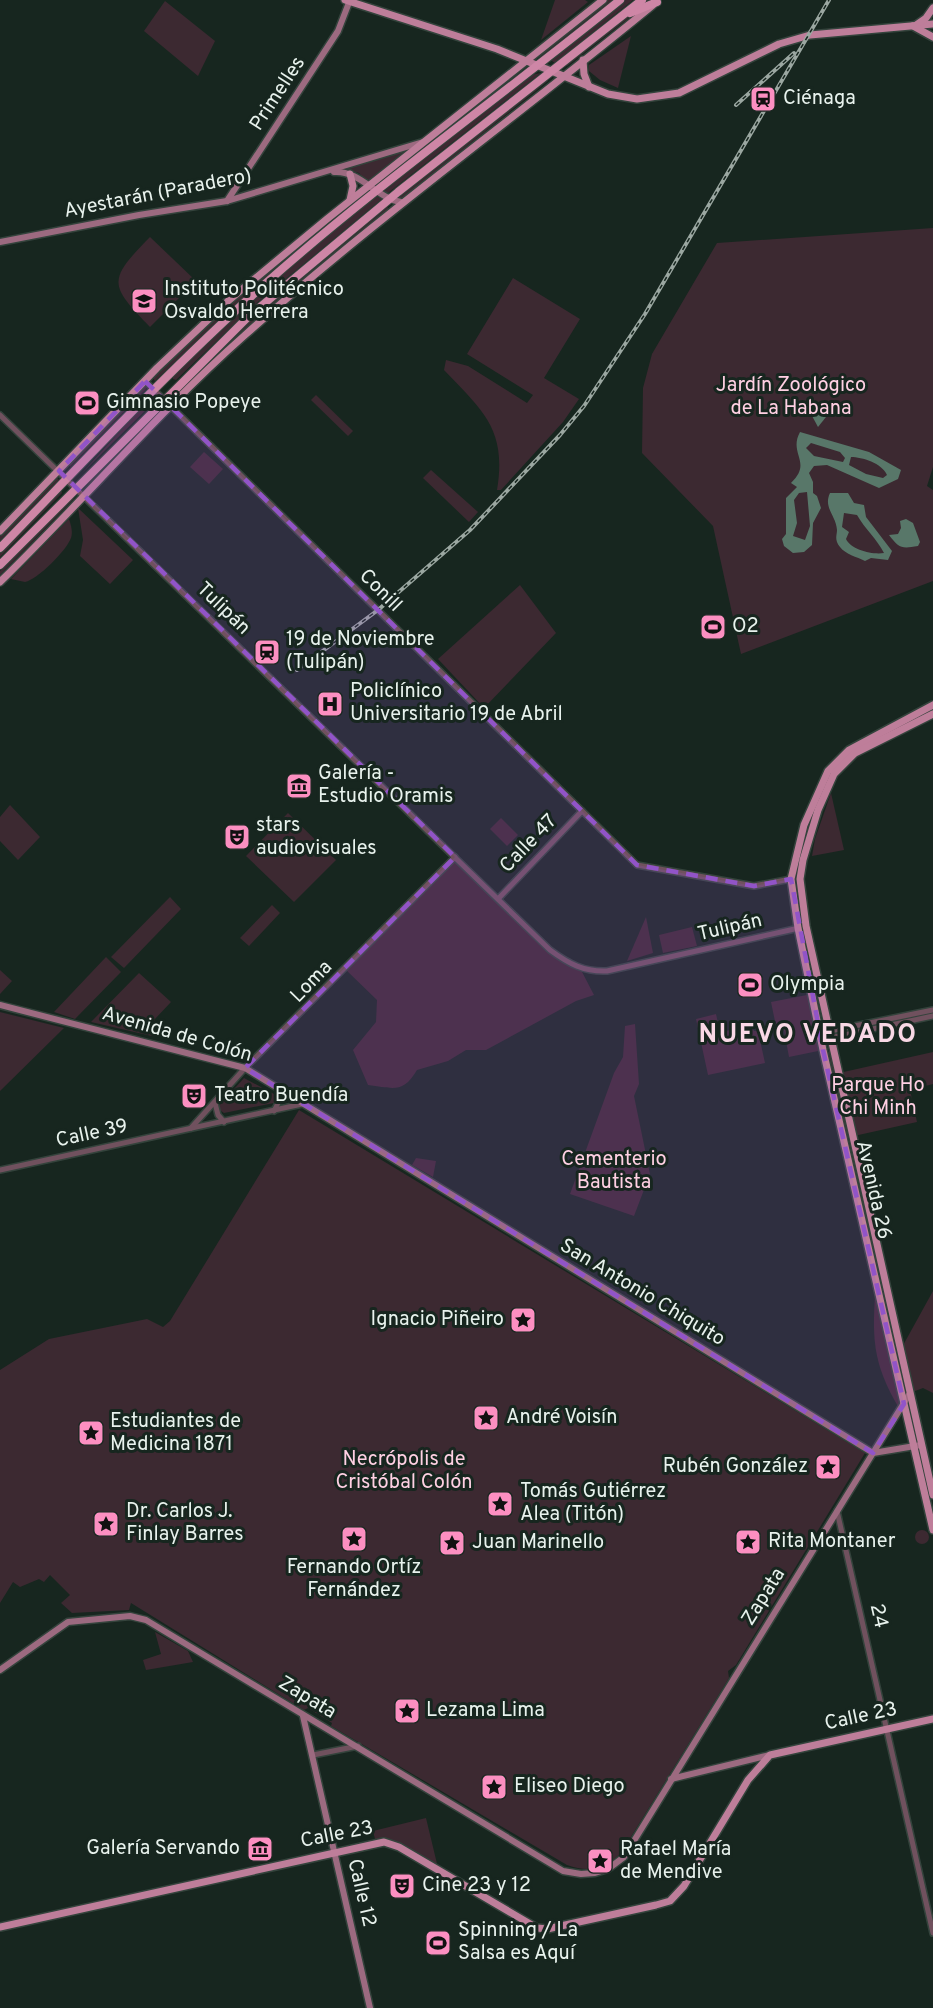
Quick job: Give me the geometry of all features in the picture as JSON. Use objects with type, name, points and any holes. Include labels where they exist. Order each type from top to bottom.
[{"type":"highway","points":[[0,548],[243,303],[376,192],[620,0]]},
{"type":"highway","points":[[0,565],[171,391],[247,318],[390,200],[642,0]]},
{"type":"highway","points":[[620,17],[658,1]]},
{"type":"highway","points":[[162,383],[161,388],[164,392],[171,391]]},
{"type":"main road","points":[[348,0],[526,60],[589,87],[630,98],[667,97],[779,44],[806,36],[933,24]]},
{"type":"main road","name":"Primelles","points":[[226,201],[338,31],[348,0]]},
{"type":"main road","points":[[0,531],[145,381],[228,301],[423,141],[603,0]]},
{"type":"main road","points":[[0,582],[171,407],[245,335],[401,202],[658,1]]},
{"type":"main road","points":[[913,26],[926,18],[933,8]]},
{"type":"main road","points":[[913,26],[933,37]]},
{"type":"main road","points":[[583,60],[584,74],[589,87]]},
{"type":"main road","name":"Ayestarán (Paradero)","points":[[0,242],[226,201],[423,141]]},
{"type":"main road","name":"Ayestarán (Paradero)","points":[[323,172],[350,174],[390,200],[401,202]]},
{"type":"main road","points":[[350,174],[353,186],[350,200]]},
{"type":"main road","name":"Avenida 26","points":[[933,705],[849,750],[828,771],[804,825],[791,879],[798,928],[820,1036],[904,1404],[933,1495]]},
{"type":"main road","name":"Avenida 26","points":[[933,714],[855,753],[834,774],[807,842],[800,879],[806,926],[910,1393],[917,1446],[933,1530]]},
{"type":"main road","points":[[791,879],[798,884],[801,892]]},
{"type":"main road","name":"Avenida de Colón","points":[[0,1005],[245,1068],[395,1161]]},
{"type":"main road","name":"San Antonio Chiquito","points":[[395,1161],[873,1453]]},
{"type":"main road","name":"Zapata","points":[[0,1670],[68,1622],[137,1617],[161,1626],[303,1716],[358,1746],[563,1871],[581,1874],[598,1873],[624,1857],[910,1393]]},
{"type":"main road","points":[[873,1453],[917,1446]]},
{"type":"main road","name":"Calle 12","points":[[303,1716],[370,2008]]},
{"type":"main road","name":"Calle 23","points":[[0,1927],[376,1843],[394,1844],[537,1928],[547,1929],[656,1905],[670,1901],[684,1886],[748,1780],[770,1755],[933,1719]]},
{"type":"main road","points":[[308,1735],[314,1722]]},
{"type":"main road","points":[[671,1779],[770,1755]]},
{"type":"street","name":"Conill","points":[[145,381],[637,865],[754,886],[791,879]]},
{"type":"street","name":"Tulipán","points":[[0,415],[550,950],[569,965],[607,971],[806,926]]},
{"type":"street","name":"Calle 47","points":[[498,899],[582,811]]},
{"type":"street","name":"Loma","points":[[191,1128],[245,1068],[455,857]]},
{"type":"street","points":[[830,1034],[933,1010]]},
{"type":"street","points":[[820,1036],[933,1016]]},
{"type":"street","points":[[274,1111],[280,1099],[279,1089]]},
{"type":"street","points":[[215,1103],[218,1115],[224,1122]]},
{"type":"street","name":"Calle 39","points":[[0,1170],[302,1104]]},
{"type":"street","name":"24","points":[[837,1511],[933,1933]]},
{"type":"street","points":[[312,1755],[358,1746]]},
{"type":"highlighted area","points":[[145,381],[637,865],[754,886],[791,879],[823,1050],[904,1404],[873,1453],[245,1068],[455,857],[59,471]]},
{"type":"green space","points":[[555,0],[585,0],[588,2],[541,40]]},
{"type":"green space","points":[[606,0],[613,0],[540,57],[538,54]]},
{"type":"green space","points":[[624,0],[633,0],[555,63],[549,59]]},
{"type":"green space","points":[[647,0],[652,0],[567,66],[566,64]]},
{"type":"green space","points":[[165,1],[215,41],[198,76],[144,31]]},
{"type":"green space","points":[[631,36],[618,88],[600,80],[589,71],[589,65]]},
{"type":"green space","points":[[518,70],[519,73],[376,188],[373,186]]},
{"type":"green space","points":[[541,73],[388,193],[382,191],[526,76]]},
{"type":"green space","points":[[546,78],[548,81],[401,199],[395,199]]},
{"type":"green space","points":[[406,150],[368,183],[359,173],[343,169]]},
{"type":"green space","points":[[367,190],[371,192],[230,309],[155,381],[153,378],[228,306]]},
{"type":"green space","points":[[376,196],[382,199],[252,307],[176,380],[173,379],[173,375],[245,304],[296,259]]},
{"type":"green space","points":[[387,206],[389,210],[268,309],[170,400],[229,337]]},
{"type":"green space","name":"Jardín Zoológico de La Habana","points":[[933,228],[933,467],[927,486],[933,490],[933,581],[741,654],[713,526],[642,453],[643,388],[652,354],[717,243]]},
{"type":"green space","points":[[150,237],[196,281],[150,327],[126,301],[118,282],[126,263]]},
{"type":"green space","points":[[513,278],[580,319],[544,378],[579,399],[563,422],[501,490],[497,490],[498,451],[489,422],[470,397],[444,370],[446,360],[468,366],[527,403],[533,395],[467,354]]},
{"type":"green space","points":[[145,386],[147,388],[70,467],[70,465]]},
{"type":"green space","points":[[153,395],[157,396],[157,399],[81,474]]},
{"type":"green space","points":[[316,395],[353,431],[348,436],[311,400]]},
{"type":"green space","points":[[162,407],[89,485],[86,483]]},
{"type":"green space","points":[[204,452],[223,469],[209,484],[190,467]]},
{"type":"green space","points":[[431,470],[478,512],[469,522],[423,478]]},
{"type":"green space","points":[[57,478],[59,480],[0,541],[0,536]]},
{"type":"green space","points":[[61,489],[62,493],[0,557],[0,552]]},
{"type":"green space","points":[[71,497],[74,499],[0,575],[0,571]]},
{"type":"green space","points":[[78,508],[133,560],[110,584],[80,556],[83,540]]},
{"type":"green space","points":[[69,519],[71,538],[51,564],[31,580],[25,582],[11,579]]},
{"type":"green space","points":[[520,585],[556,633],[484,708],[438,659]]},
{"type":"green space","points":[[831,793],[844,850],[812,856],[815,839]]},
{"type":"green space","points":[[10,805],[40,837],[18,860],[0,841],[0,817]]},
{"type":"green space","points":[[288,813],[336,860],[294,902],[246,856]]},
{"type":"green space","points":[[501,818],[518,835],[507,846],[490,829]]},
{"type":"green space","points":[[455,857],[550,950],[580,968],[594,995],[576,1001],[486,1050],[466,1050],[448,1061],[417,1070],[407,1083],[397,1088],[368,1085],[353,1050],[376,1022],[377,1000],[345,969]]},
{"type":"green space","points":[[170,897],[181,909],[124,968],[111,957]]},
{"type":"green space","points":[[272,905],[280,913],[249,946],[240,938]]},
{"type":"green space","points":[[646,917],[653,953],[627,961]]},
{"type":"green space","points":[[692,927],[697,946],[663,953],[659,935]]},
{"type":"green space","points":[[802,930],[804,930],[823,1029]]},
{"type":"green space","points":[[106,957],[121,972],[75,1019],[54,1012]]},
{"type":"green space","points":[[0,970],[12,981],[0,994]]},
{"type":"green space","points":[[139,973],[171,1002],[154,1020],[164,1030],[156,1037],[91,1022]]},
{"type":"green space","points":[[812,994],[823,1050],[789,1057],[784,1030],[777,1031],[771,1002]]},
{"type":"green space","points":[[0,1012],[64,1028],[0,1091]]},
{"type":"green space","points":[[716,1014],[720,1032],[752,1026],[754,1031],[758,1031],[765,1063],[708,1075],[696,1019]]},
{"type":"green space","name":"Cementerio Bautista","points":[[635,1024],[639,1084],[634,1096],[650,1174],[634,1216],[570,1194],[614,1073],[623,1057],[625,1026]]},
{"type":"green space","points":[[827,1052],[830,1052],[850,1136],[847,1137]]},
{"type":"green space","name":"Parque Ho Chi Minh","points":[[933,1052],[933,1084],[910,1090],[917,1122],[854,1136],[839,1073]]},
{"type":"green space","points":[[244,1078],[274,1094],[274,1103],[224,1113],[217,1108]]},
{"type":"green space","name":"Necrópolis de Cristóbal Colón","points":[[299,1110],[865,1453],[736,1665],[728,1671],[729,1678],[621,1853],[603,1866],[582,1869],[567,1865],[331,1726],[332,1723],[308,1708],[304,1710],[131,1603],[129,1610],[72,1613],[61,1603],[70,1595],[50,1575],[44,1582],[39,1579],[20,1587],[13,1582],[0,1603],[0,1370],[49,1339],[147,1319],[163,1327],[170,1321]]},
{"type":"green space","points":[[416,1158],[436,1161],[433,1177],[412,1165]]},
{"type":"green space","points":[[874,1255],[876,1255],[906,1395]]},
{"type":"green space","points":[[876,1281],[904,1404],[900,1410],[883,1377],[876,1348],[874,1318]]},
{"type":"green space","points":[[933,1291],[933,1393],[923,1388],[910,1393],[901,1349]]},
{"type":"green space","points":[[919,1530],[925,1530],[929,1537],[925,1544],[919,1544],[915,1540],[915,1534]]},
{"type":"green space","points":[[155,1632],[188,1651],[193,1662],[146,1670],[143,1660],[161,1654]]},
{"type":"green space","points":[[426,1818],[439,1872],[412,1855],[376,1843],[373,1831]]},
{"type":"shaded area","points":[[823,412],[826,417],[818,427],[811,414]]},
{"type":"shaded area","points":[[800,432],[869,452],[901,470],[898,479],[879,488],[827,465],[814,466],[809,473],[813,482],[813,493],[817,496],[821,508],[813,523],[812,545],[804,552],[793,553],[784,546],[782,539],[786,534],[786,498],[797,487],[791,483],[800,469],[797,440]],"holes":[[[811,443],[840,452],[845,458],[843,462],[814,456],[806,448]],[[851,457],[861,458],[881,467],[887,475],[883,478],[866,474],[849,465]],[[807,492],[810,526],[805,540],[793,536],[797,523],[794,500],[799,493]]]},
{"type":"shaded area","points":[[830,493],[848,493],[854,503],[864,505],[866,517],[892,551],[888,560],[871,558],[865,561],[842,549],[837,542],[836,525],[828,498]],"holes":[[[844,513],[857,515],[878,543],[884,553],[863,551],[852,546],[846,539],[849,532],[842,527]]]},
{"type":"shaded area","points":[[906,519],[913,523],[920,542],[918,546],[901,546],[895,543],[889,535],[898,534],[901,528],[900,521]]},
{"type":"railway","points":[[297,670],[378,610],[470,530],[560,435],[584,406],[645,314],[829,0]]},
{"type":"railway","points":[[736,105],[794,53]]},
{"type":"place","name":"Ciénaga","points":[[763,99]]},
{"type":"place","name":"Instituto Politécnico Osvaldo Herrera","points":[[144,301]]},
{"type":"place","name":"Gimnasio Popeye","points":[[87,403]]},
{"type":"place","name":"O2","points":[[713,627]]},
{"type":"place","name":"19 de Noviembre (Tulipán)","points":[[267,652]]},
{"type":"place","name":"Policlínico Universitario 19 de Abril","points":[[330,704]]},
{"type":"place","name":"Galería - Estudio Oramis","points":[[299,786]]},
{"type":"place","name":"stars audiovisuales","points":[[237,837]]},
{"type":"place","name":"Olympia","points":[[750,985]]},
{"type":"place","name":"Teatro Buendía","points":[[194,1096]]},
{"type":"place","name":"Ignacio Piñeiro","points":[[523,1320]]},
{"type":"place","name":"André Voisín","points":[[486,1418]]},
{"type":"place","name":"Estudiantes de Medicina 1871","points":[[91,1433]]},
{"type":"place","name":"Rubén González","points":[[828,1467]]},
{"type":"place","name":"Tomás Gutiérrez Alea (Titón)","points":[[500,1504]]},
{"type":"place","name":"Dr. Carlos J. Finlay Barres","points":[[106,1524]]},
{"type":"place","name":"Fernando Ortíz Fernández","points":[[354,1539]]},
{"type":"place","name":"Rita Montaner","points":[[748,1542]]},
{"type":"place","name":"Juan Marinello","points":[[452,1543]]},
{"type":"place","name":"Lezama Lima","points":[[407,1711]]},
{"type":"place","name":"Eliseo Diego","points":[[494,1787]]},
{"type":"place","name":"Galería Servando","points":[[260,1849]]},
{"type":"place","name":"Rafael María de Mendive","points":[[600,1861]]},
{"type":"place","name":"Cine 23 y 12","points":[[402,1886]]},
{"type":"place","name":"Spinning / La Salsa es Aquí","points":[[438,1943]]},
{"type":"district","name":"NUEVO VEDADO","points":[[808,1035]]}]
